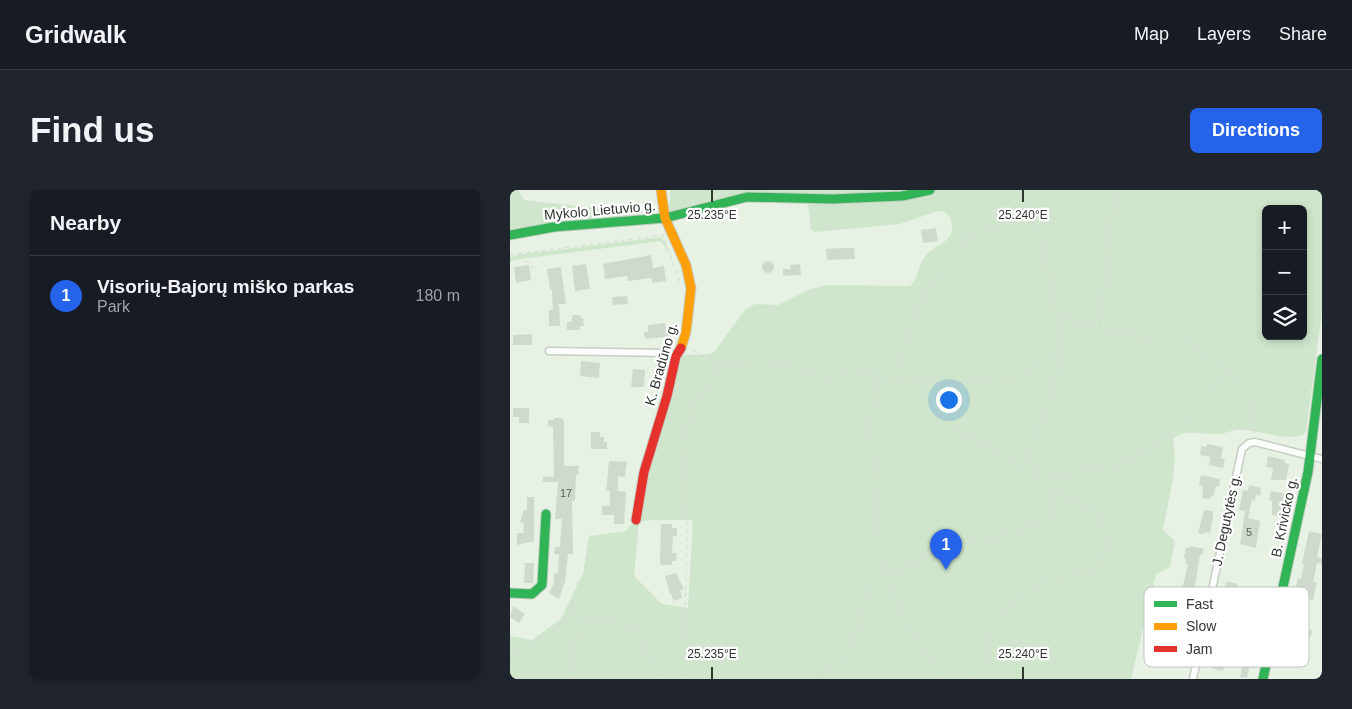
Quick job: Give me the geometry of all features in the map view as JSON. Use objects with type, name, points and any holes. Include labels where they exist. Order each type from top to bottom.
[{"type":"street","name":"K. Bradūno g.","points":[[636,520],[644,472],[667,396],[676,356],[683,345],[691,283],[686,265],[665,218],[661,190]]},
{"type":"street","name":"Mykolo Lietuvio g.","points":[[510,234],[554,227],[665,218],[747,197],[793,200],[902,196],[930,190]]},
{"type":"street","points":[[550,351],[668,353],[676,356]]},
{"type":"street","name":"B. Krivicko g.","points":[[1283,587],[1310,455],[1322,359]]},
{"type":"street","points":[[1255,442],[1322,459]]},
{"type":"street","name":"J. Degutytės g.","points":[[1213,587],[1242,449],[1249,443],[1255,442]]},
{"type":"street","points":[[510,593],[532,594],[542,584],[546,514]]},
{"type":"path","points":[[1017,190],[1045,245],[1050,289],[1058,316],[1059,364],[1045,417],[1030,445],[1028,469]]},
{"type":"path","points":[[1100,326],[1115,190]]},
{"type":"path","points":[[895,378],[908,332],[927,288],[961,261],[962,240],[977,232],[998,228],[1004,220],[1016,215],[1033,219]]},
{"type":"path","points":[[510,255],[663,236],[680,282]]},
{"type":"path","points":[[521,254],[533,268]]},
{"type":"path","points":[[1058,316],[1145,339],[1185,341],[1229,370],[1254,406],[1255,442]]},
{"type":"path","points":[[683,345],[714,361],[788,366],[828,379],[853,367],[880,376],[942,384],[1017,379],[1059,349]]},
{"type":"path","points":[[684,677],[687,526],[680,444],[696,402],[713,380],[714,361]]},
{"type":"path","points":[[1028,469],[1058,474],[1112,468],[1148,450],[1187,419],[1229,370]]},
{"type":"path","points":[[880,376],[869,429],[878,499],[880,562],[905,620],[943,679]]},
{"type":"path","points":[[917,381],[942,420],[1028,469],[1053,490],[1100,514],[1107,544],[1099,570],[1048,581],[1020,595],[991,629],[989,661],[974,679]]},
{"type":"path","points":[[816,679],[849,652],[861,618],[867,590],[886,577],[944,548],[972,544],[1020,530],[1053,515],[1053,490]]},
{"type":"path","points":[[572,679],[576,633],[570,616],[571,604],[578,580]]},
{"type":"path","points":[[510,658],[565,622],[570,616]]},
{"type":"path","points":[[570,616],[604,617],[620,625],[638,629],[646,653],[665,679]]},
{"type":"green space","points":[[510,190],[518,190],[524,200],[639,213],[637,217],[510,229]]},
{"type":"green space","points":[[670,190],[1322,190],[1322,312],[1306,431],[1303,435],[1295,437],[1238,430],[1218,434],[1188,433],[1173,439],[1175,456],[1173,479],[1163,530],[1175,541],[1170,567],[1156,574],[1153,587],[1144,587],[1144,624],[1131,679],[510,679],[510,636],[532,640],[561,619],[583,574],[589,536],[626,531],[636,518],[682,356],[706,355],[714,352],[745,310],[755,304],[778,305],[808,290],[827,285],[910,286],[915,280],[924,258],[949,237],[952,226],[950,217],[945,212],[938,211],[900,224],[815,232],[811,229],[807,197],[756,193],[669,213],[666,209],[670,202]],"holes":[[[651,520],[693,520],[688,608],[662,604],[634,576],[639,522]]]},
{"type":"green space","points":[[661,237],[666,244],[668,252],[661,241],[513,260],[510,263],[510,257],[516,255]]},
{"type":"building","points":[[936,228],[938,241],[923,243],[921,230]]},
{"type":"building","points":[[854,248],[855,259],[827,260],[826,249]]},
{"type":"building","points":[[651,255],[653,268],[664,266],[666,281],[652,283],[651,278],[628,281],[627,276],[605,279],[603,264]]},
{"type":"building","points":[[766,261],[770,261],[774,267],[770,273],[766,273],[762,269],[762,265]]},
{"type":"building","points":[[586,264],[590,289],[575,291],[572,266]]},
{"type":"building","points":[[800,264],[801,275],[783,276],[783,269],[791,269],[790,265]]},
{"type":"building","points":[[529,265],[531,280],[516,283],[514,267]]},
{"type":"building","points":[[561,267],[566,304],[559,304],[560,326],[549,326],[549,310],[553,310],[552,290],[550,290],[547,269]]},
{"type":"building","points":[[627,296],[628,304],[613,305],[612,297]]},
{"type":"building","points":[[573,315],[580,315],[581,319],[583,318],[584,326],[580,326],[580,330],[567,330],[567,322],[571,322]]},
{"type":"building","points":[[665,323],[666,329],[671,329],[672,336],[645,339],[644,332],[648,332],[648,325]]},
{"type":"building","points":[[532,334],[532,345],[513,345],[513,335]]},
{"type":"building","points":[[581,361],[600,363],[599,378],[580,376]]},
{"type":"building","points":[[633,369],[645,370],[644,387],[631,387]]},
{"type":"building","points":[[513,408],[529,408],[529,423],[519,423],[519,417],[513,417]]},
{"type":"building","points":[[554,418],[562,418],[564,421],[564,466],[579,466],[578,475],[576,475],[575,501],[572,501],[573,554],[568,554],[565,582],[559,599],[549,593],[554,583],[554,573],[558,574],[559,554],[554,554],[555,547],[560,547],[562,519],[555,519],[558,482],[543,482],[543,476],[554,477],[553,427],[548,426],[548,420],[554,420]]},
{"type":"building","points":[[591,432],[600,432],[600,437],[604,437],[604,442],[607,442],[607,449],[591,449]]},
{"type":"building","points":[[1207,444],[1223,447],[1221,459],[1225,459],[1223,468],[1209,465],[1210,457],[1200,455],[1201,446],[1206,447]]},
{"type":"building","points":[[1268,456],[1285,460],[1284,463],[1289,464],[1286,480],[1271,480],[1273,468],[1266,467]]},
{"type":"building","points":[[609,461],[627,462],[625,477],[618,476],[618,491],[626,492],[624,524],[614,524],[614,515],[602,515],[602,506],[610,506],[610,491],[606,491]]},
{"type":"building","points":[[1201,475],[1220,479],[1219,487],[1216,486],[1213,497],[1210,496],[1210,499],[1202,498],[1203,490],[1202,486],[1199,485]]},
{"type":"building","points":[[1249,485],[1261,488],[1260,496],[1256,495],[1255,501],[1252,500],[1248,518],[1260,521],[1256,548],[1240,544],[1245,511],[1239,510],[1243,490],[1248,491]]},
{"type":"building","points":[[1271,491],[1287,494],[1282,517],[1272,515],[1272,501],[1269,500]]},
{"type":"building","points":[[527,497],[534,497],[534,541],[517,545],[517,533],[523,533],[524,523],[520,522],[524,510],[527,510]]},
{"type":"building","points":[[1204,510],[1213,511],[1213,517],[1210,533],[1205,532],[1204,534],[1198,533]]},
{"type":"building","points":[[661,524],[672,524],[672,528],[677,528],[677,536],[673,536],[672,553],[677,553],[676,561],[672,561],[672,565],[661,565]]},
{"type":"building","points":[[1309,531],[1322,534],[1317,557],[1322,558],[1322,564],[1317,563],[1313,582],[1317,582],[1313,600],[1309,599],[1309,587],[1296,586],[1298,578],[1301,579],[1304,564],[1302,563]]},
{"type":"building","points":[[1190,546],[1204,549],[1202,555],[1200,555],[1195,587],[1183,587],[1188,564],[1185,563],[1186,559],[1184,558],[1186,548]]},
{"type":"building","points":[[525,563],[534,563],[533,583],[524,583]]},
{"type":"building","points":[[676,573],[684,589],[680,590],[682,598],[674,601],[665,576]]},
{"type":"building","points":[[1227,581],[1238,584],[1237,587],[1225,587]]},
{"type":"building","points":[[513,606],[525,614],[519,623],[510,617]]},
{"type":"building","points":[[1309,629],[1312,630],[1311,636],[1309,636]]},
{"type":"building","points":[[1211,667],[1224,667],[1223,671]]},
{"type":"building","points":[[1242,667],[1249,667],[1247,678],[1240,677]]},
{"type":"traffic: fast","points":[[510,235],[554,227],[665,218],[747,197],[832,199],[902,196],[930,190]]},
{"type":"traffic: fast","points":[[1283,587],[1308,472],[1322,359]]},
{"type":"traffic: fast","points":[[510,593],[532,594],[542,585],[546,514]]},
{"type":"traffic: fast","points":[[1263,679],[1266,667]]},
{"type":"traffic: slow","points":[[661,190],[665,218],[686,265],[691,288],[686,332],[681,348]]},
{"type":"traffic: jam","points":[[636,520],[644,472],[667,396],[676,356],[681,348]]},
{"type":"place","name":"Visorių-Bajorų miško parkas","points":[[946,570]]}]
